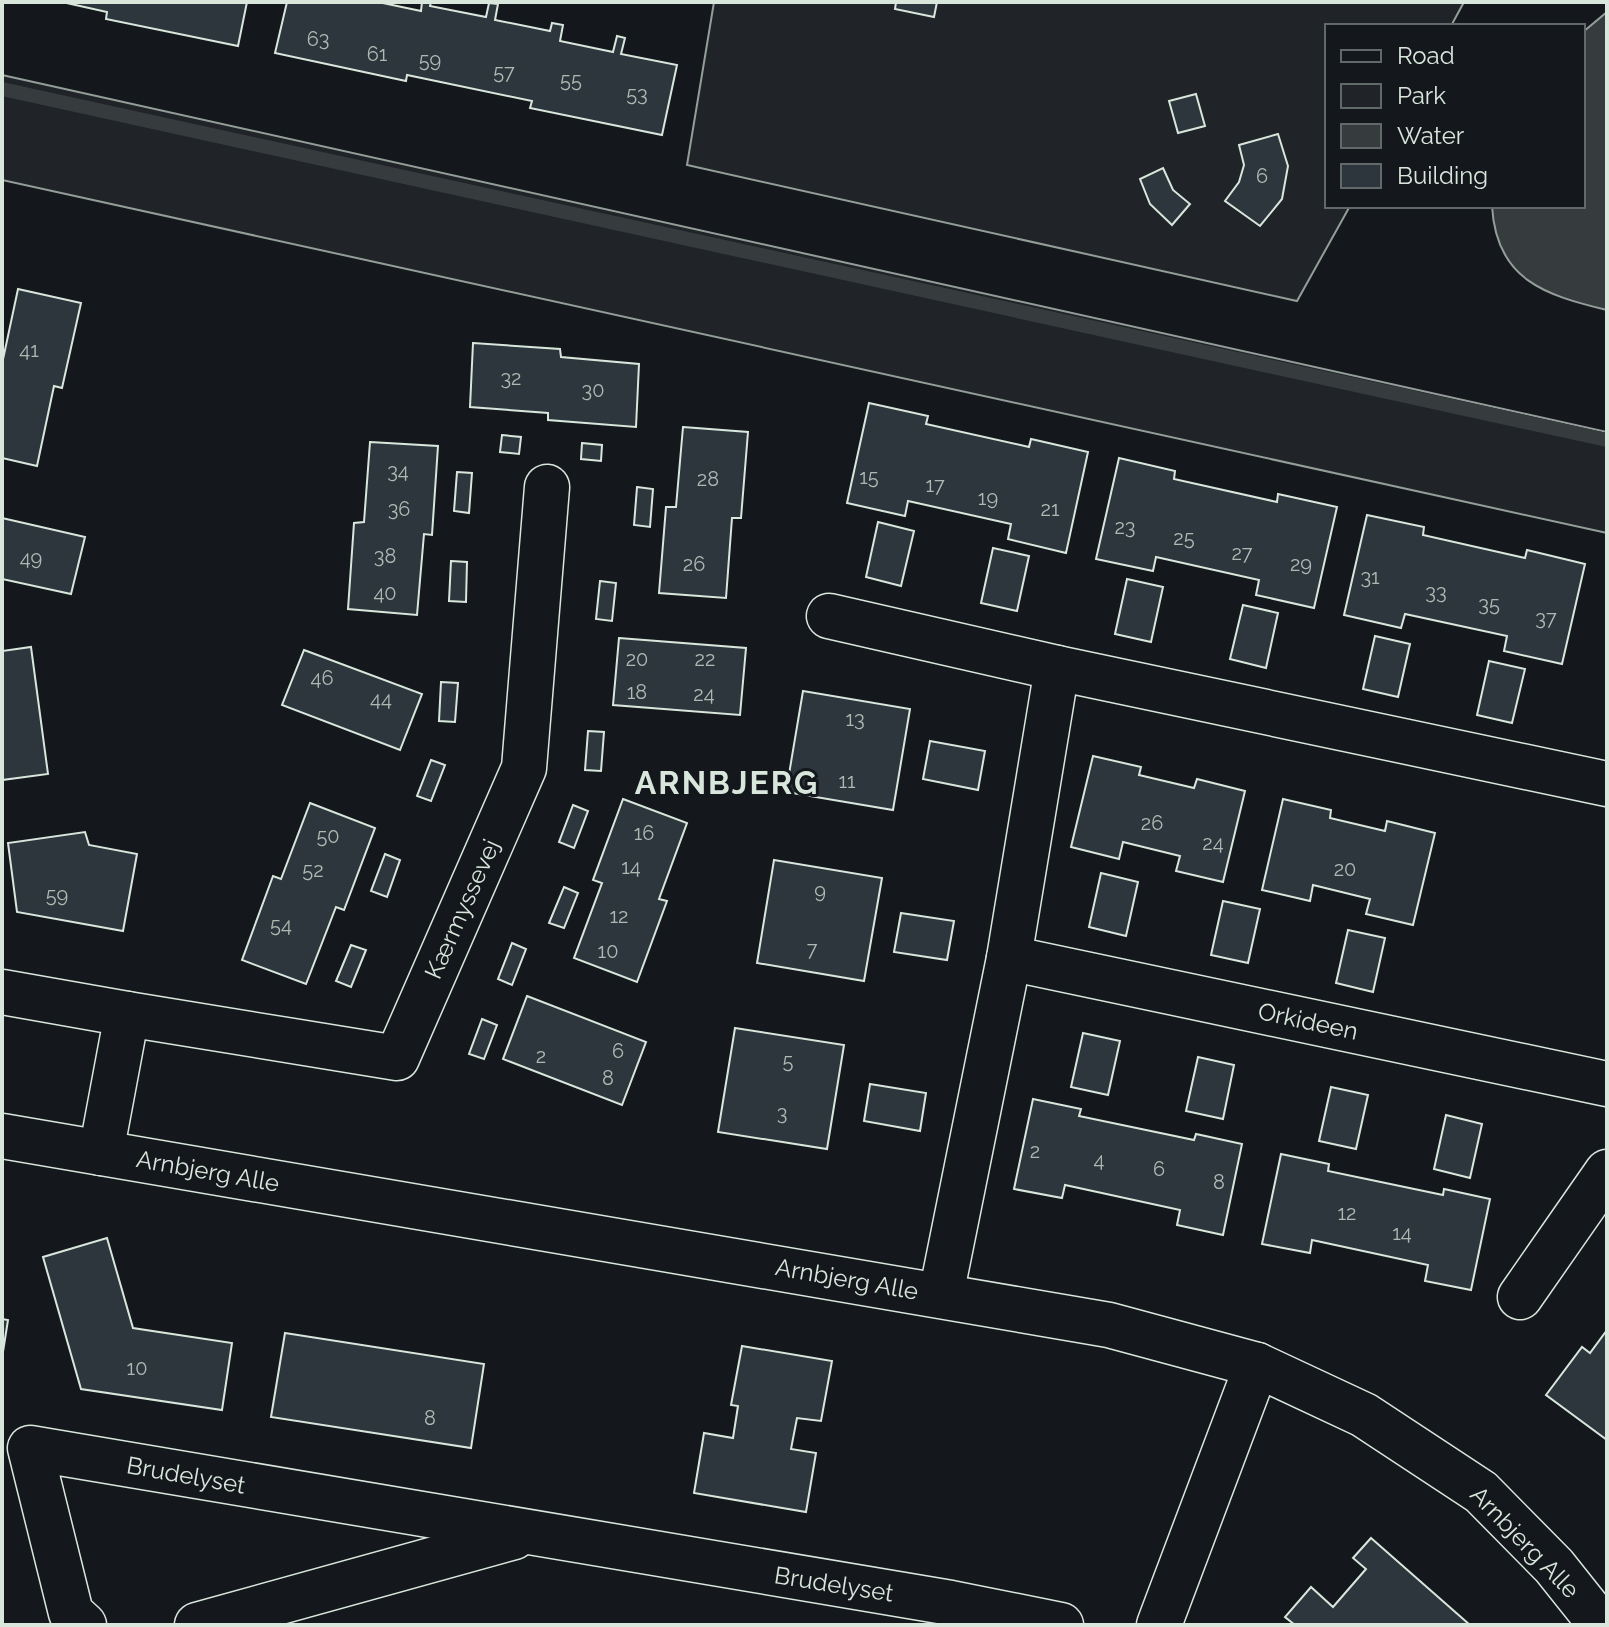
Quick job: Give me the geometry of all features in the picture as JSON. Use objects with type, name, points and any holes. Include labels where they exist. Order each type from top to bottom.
[{"type":"street","name":"Kærmyssevej","points":[[2,992],[397,1058],[524,768],[547,487]]},
{"type":"street","points":[[829,616],[1057,668],[1607,784]]},
{"type":"street","points":[[941,1295],[1009,958],[1057,668]]},
{"type":"street","name":"Orkideen","points":[[1009,958],[1607,1084]]},
{"type":"street","points":[[101,1153],[127,1014]]},
{"type":"street","name":"Arnbjerg Alle","points":[[2,1136],[1109,1325],[1257,1365],[1364,1415],[1481,1492],[1554,1566],[1603,1623]]},
{"type":"street","points":[[1520,1297],[1607,1172]]},
{"type":"street","points":[[1159,1625],[1257,1365]]},
{"type":"street","name":"Brudelyset","points":[[84,1625],[71,1613],[30,1448],[527,1533],[948,1614],[1061,1625]]},
{"type":"street","name":"Brudelyset","points":[[197,1625],[527,1533]]},
{"type":"green space","points":[[714,2],[1464,2],[1452,24],[1325,24],[1325,208],[1349,208],[1297,301],[687,165]]},
{"type":"green space","points":[[2,75],[1607,432],[1607,533],[2,180]]},
{"type":"water","points":[[1607,12],[1607,310],[1563,298],[1528,280],[1503,251],[1492,208],[1585,208],[1585,30]]},
{"type":"building","points":[[62,2],[247,2],[238,46],[106,19],[107,12]]},
{"type":"building","points":[[287,2],[378,2],[421,11],[422,2],[431,2],[430,6],[486,17],[489,3],[498,4],[495,20],[550,31],[552,23],[563,25],[560,41],[613,52],[617,36],[625,38],[621,54],[677,65],[662,135],[530,108],[532,101],[407,75],[406,81],[275,53]]},
{"type":"building","points":[[896,2],[937,2],[934,17],[895,9]]},
{"type":"building","points":[[1196,94],[1205,126],[1178,133],[1169,101]]},
{"type":"building","points":[[1278,134],[1288,166],[1282,199],[1260,226],[1225,201],[1239,182],[1244,165],[1239,145]]},
{"type":"building","points":[[1163,168],[1173,190],[1190,204],[1172,225],[1150,204],[1140,179]]},
{"type":"building","points":[[18,289],[81,303],[62,388],[54,386],[37,466],[2,458],[2,364]]},
{"type":"building","points":[[473,343],[560,349],[561,357],[639,364],[636,427],[548,420],[548,413],[470,407]]},
{"type":"building","points":[[869,403],[928,416],[926,424],[1029,447],[1031,439],[1088,452],[1066,553],[1008,539],[1011,524],[908,501],[905,516],[847,503]]},
{"type":"building","points":[[683,427],[748,432],[741,518],[732,518],[726,598],[659,593],[666,507],[676,507]]},
{"type":"building","points":[[502,435],[521,437],[519,454],[500,452]]},
{"type":"building","points":[[370,442],[438,446],[432,535],[424,534],[417,615],[348,609],[354,523],[364,522]]},
{"type":"building","points":[[582,443],[602,445],[601,461],[581,459]]},
{"type":"building","points":[[1119,458],[1175,471],[1174,479],[1277,502],[1278,494],[1337,507],[1314,608],[1256,595],[1259,580],[1156,557],[1153,571],[1096,559]]},
{"type":"building","points":[[457,472],[472,473],[469,513],[454,511]]},
{"type":"building","points":[[637,487],[653,489],[650,527],[634,525]]},
{"type":"building","points":[[1367,515],[1424,527],[1423,535],[1525,558],[1527,550],[1585,564],[1562,664],[1504,651],[1507,636],[1405,614],[1401,628],[1344,615]]},
{"type":"building","points":[[2,518],[85,537],[71,594],[2,579]]},
{"type":"building","points":[[878,522],[914,531],[901,586],[866,577]]},
{"type":"building","points":[[993,548],[1029,556],[1017,611],[981,603]]},
{"type":"building","points":[[451,561],[467,562],[466,602],[449,601]]},
{"type":"building","points":[[1127,579],[1163,587],[1151,642],[1115,634]]},
{"type":"building","points":[[600,581],[616,583],[612,621],[596,619]]},
{"type":"building","points":[[1243,605],[1278,613],[1266,668],[1230,659]]},
{"type":"building","points":[[1375,636],[1410,644],[1398,697],[1363,689]]},
{"type":"building","points":[[619,638],[746,648],[740,715],[613,705]]},
{"type":"building","points":[[31,647],[48,774],[2,780],[2,651]]},
{"type":"building","points":[[304,650],[422,694],[400,750],[282,705]]},
{"type":"building","points":[[1489,661],[1525,669],[1512,723],[1477,715]]},
{"type":"building","points":[[441,682],[458,683],[455,722],[439,721]]},
{"type":"building","points":[[803,691],[910,709],[893,810],[786,792]]},
{"type":"building","points":[[588,731],[604,732],[601,771],[585,770]]},
{"type":"building","points":[[930,741],[985,751],[978,790],[923,779]]},
{"type":"building","points":[[1093,756],[1141,767],[1139,775],[1194,788],[1197,779],[1245,791],[1223,882],[1176,871],[1180,856],[1123,842],[1119,859],[1071,847]]},
{"type":"building","points":[[431,760],[445,765],[431,801],[417,796]]},
{"type":"building","points":[[623,799],[687,823],[659,899],[667,901],[637,982],[574,958],[602,883],[593,880]]},
{"type":"building","points":[[1283,799],[1331,810],[1330,818],[1385,831],[1387,821],[1435,833],[1413,925],[1366,914],[1370,899],[1313,885],[1310,901],[1262,890]]},
{"type":"building","points":[[310,803],[375,828],[344,910],[336,907],[306,984],[242,960],[273,876],[281,879]]},
{"type":"building","points":[[573,805],[588,811],[574,848],[559,842]]},
{"type":"building","points":[[85,832],[89,845],[137,854],[123,931],[17,912],[8,843]]},
{"type":"building","points":[[385,854],[400,860],[387,897],[371,891]]},
{"type":"building","points":[[774,860],[882,878],[864,981],[757,963]]},
{"type":"building","points":[[1101,873],[1138,882],[1126,936],[1089,927]]},
{"type":"building","points":[[564,887],[578,893],[564,928],[549,923]]},
{"type":"building","points":[[1223,901],[1260,909],[1248,963],[1211,955]]},
{"type":"building","points":[[901,913],[954,921],[947,960],[894,952]]},
{"type":"building","points":[[1348,930],[1385,938],[1373,992],[1336,983]]},
{"type":"building","points":[[512,943],[526,949],[512,985],[498,979]]},
{"type":"building","points":[[351,945],[366,950],[351,987],[336,981]]},
{"type":"building","points":[[527,996],[646,1042],[622,1105],[503,1059]]},
{"type":"building","points":[[482,1019],[497,1025],[484,1059],[469,1054]]},
{"type":"building","points":[[735,1028],[844,1045],[827,1149],[718,1132]]},
{"type":"building","points":[[1083,1033],[1120,1041],[1108,1095],[1071,1087]]},
{"type":"building","points":[[1198,1057],[1234,1065],[1223,1119],[1186,1111]]},
{"type":"building","points":[[870,1084],[926,1093],[920,1131],[864,1121]]},
{"type":"building","points":[[1331,1087],[1368,1095],[1356,1149],[1319,1141]]},
{"type":"building","points":[[1033,1099],[1081,1109],[1079,1116],[1194,1140],[1196,1134],[1242,1144],[1223,1235],[1177,1225],[1180,1210],[1065,1185],[1062,1198],[1014,1189]]},
{"type":"building","points":[[1446,1115],[1482,1124],[1470,1178],[1434,1169]]},
{"type":"building","points":[[1281,1154],[1329,1164],[1328,1171],[1443,1195],[1444,1189],[1490,1199],[1471,1290],[1425,1281],[1428,1265],[1312,1240],[1310,1253],[1262,1244]]},
{"type":"building","points":[[107,1238],[133,1328],[232,1343],[222,1410],[81,1389],[43,1257]]},
{"type":"building","points":[[2,1319],[8,1320],[2,1358]]},
{"type":"building","points":[[1607,1330],[1607,1440],[1546,1395],[1582,1347],[1590,1353]]},
{"type":"building","points":[[285,1333],[484,1364],[471,1448],[271,1417]]},
{"type":"building","points":[[742,1346],[832,1361],[821,1421],[797,1418],[791,1449],[816,1453],[806,1512],[694,1493],[704,1433],[733,1438],[738,1406],[731,1405]]},
{"type":"building","points":[[1371,1538],[1470,1625],[1295,1625],[1285,1617],[1311,1587],[1333,1607],[1366,1569],[1353,1558]]},
{"type":"waterway","points":[[2,89],[1607,440]]},
{"type":"district","name":"ARNBJERG","points":[[727,782]]}]
